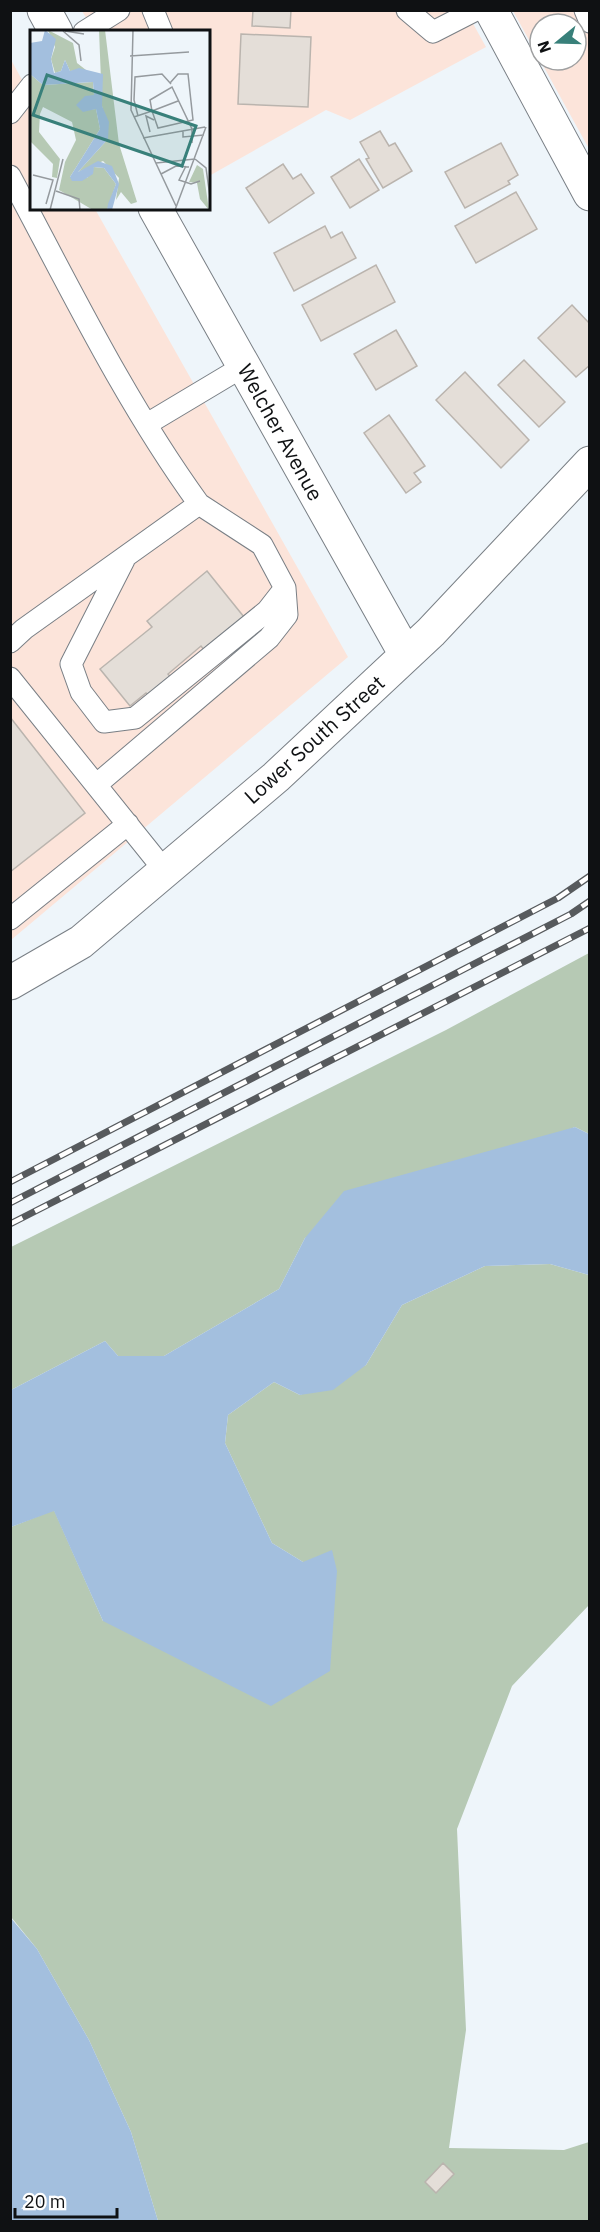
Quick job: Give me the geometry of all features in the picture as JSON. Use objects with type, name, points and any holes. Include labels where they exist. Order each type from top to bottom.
[{"type":"street","points":[[44,10],[55,30]]},
{"type":"street","points":[[491,10],[590,194]]},
{"type":"street","name":"Welcher Avenue","points":[[156,210],[406,655]]},
{"type":"street","name":"Lower South Street","points":[[10,983],[81,942],[276,777],[430,632],[590,463]]},
{"type":"lane","points":[[87,30],[119,10]]},
{"type":"lane","points":[[153,10],[161,30]]},
{"type":"lane","points":[[407,10],[433,32],[476,10]]},
{"type":"lane","points":[[585,10],[590,22]]},
{"type":"lane","points":[[10,113],[30,88]]},
{"type":"lane","points":[[10,176],[115,375],[171,466],[199,504],[262,545],[285,588],[287,615],[269,638],[96,785]]},
{"type":"lane","points":[[147,424],[244,366]]},
{"type":"lane","points":[[10,642],[199,504]]},
{"type":"lane","points":[[126,557],[72,664],[81,692],[104,722],[135,718],[267,611],[285,588]]},
{"type":"lane","points":[[10,678],[165,871]]},
{"type":"lane","points":[[10,919],[128,824]]},
{"type":"shaded area","points":[[82,11],[466,11],[486,47],[350,120],[326,110],[210,175],[210,30],[93,30]]},
{"type":"shaded area","points":[[513,11],[589,11],[590,146],[588,147],[547,72],[588,72],[588,12],[528,12],[528,38]]},
{"type":"shaded area","points":[[10,58],[30,94],[30,210],[96,210],[348,657],[11,940]]},
{"type":"green space","points":[[589,953],[589,1134],[575,1127],[305,1238],[279,1289],[164,1356],[118,1356],[105,1341],[11,1390],[11,1247],[446,1030]]},
{"type":"green space","points":[[550,1264],[589,1275],[589,1605],[512,1686],[457,1829],[466,2030],[449,2148],[564,2150],[589,2142],[589,2221],[158,2221],[131,2132],[89,2040],[37,1949],[11,1917],[11,1527],[54,1510],[103,1621],[303,1562],[272,1543],[225,1443],[228,1415],[274,1382],[300,1395],[366,1365],[402,1305],[485,1266]]},
{"type":"water","points":[[575,1127],[589,1134],[589,1275],[550,1264],[485,1266],[402,1305],[366,1365],[333,1390],[300,1395],[274,1382],[228,1415],[225,1443],[272,1543],[303,1562],[332,1550],[337,1571],[330,1671],[271,1706],[103,1621],[54,1511],[11,1527],[11,1390],[105,1341],[118,1356],[164,1356],[279,1289],[305,1238],[344,1191]]},
{"type":"water","points":[[10,1917],[37,1949],[89,2040],[131,2132],[158,2221],[11,2221]]},
{"type":"building","points":[[253,10],[291,10],[290,28],[252,26]]},
{"type":"building","points":[[241,34],[311,37],[308,107],[238,104]]},
{"type":"building","points":[[380,131],[389,146],[395,143],[412,171],[383,188],[366,159],[369,158],[360,142]]},
{"type":"building","points":[[501,143],[518,175],[508,181],[510,184],[465,208],[445,172]]},
{"type":"building","points":[[359,159],[379,190],[350,208],[331,177]]},
{"type":"building","points":[[283,164],[293,179],[301,174],[314,193],[269,223],[246,188]]},
{"type":"building","points":[[516,192],[537,229],[476,263],[455,226]]},
{"type":"building","points":[[325,226],[331,238],[342,232],[356,258],[294,291],[274,253]]},
{"type":"building","points":[[376,265],[395,302],[321,341],[302,305]]},
{"type":"building","points":[[572,305],[590,324],[590,365],[576,377],[538,338]]},
{"type":"building","points":[[396,330],[417,366],[376,390],[354,354]]},
{"type":"building","points":[[524,360],[565,402],[539,427],[498,385]]},
{"type":"building","points":[[465,372],[529,440],[501,468],[436,400]]},
{"type":"building","points":[[389,415],[425,466],[414,473],[421,482],[406,493],[364,433]]},
{"type":"building","points":[[207,571],[248,622],[208,655],[201,646],[168,674],[172,679],[150,697],[146,693],[130,706],[100,669],[152,627],[147,621]]},
{"type":"building","points":[[10,717],[85,813],[10,872]]},
{"type":"building","points":[[443,2163],[454,2174],[436,2193],[425,2182]]},
{"type":"railway","points":[[10,1182],[558,898],[590,876]]},
{"type":"railway","points":[[10,1203],[571,914],[590,901]]},
{"type":"railway","points":[[10,1224],[590,928]]}]
